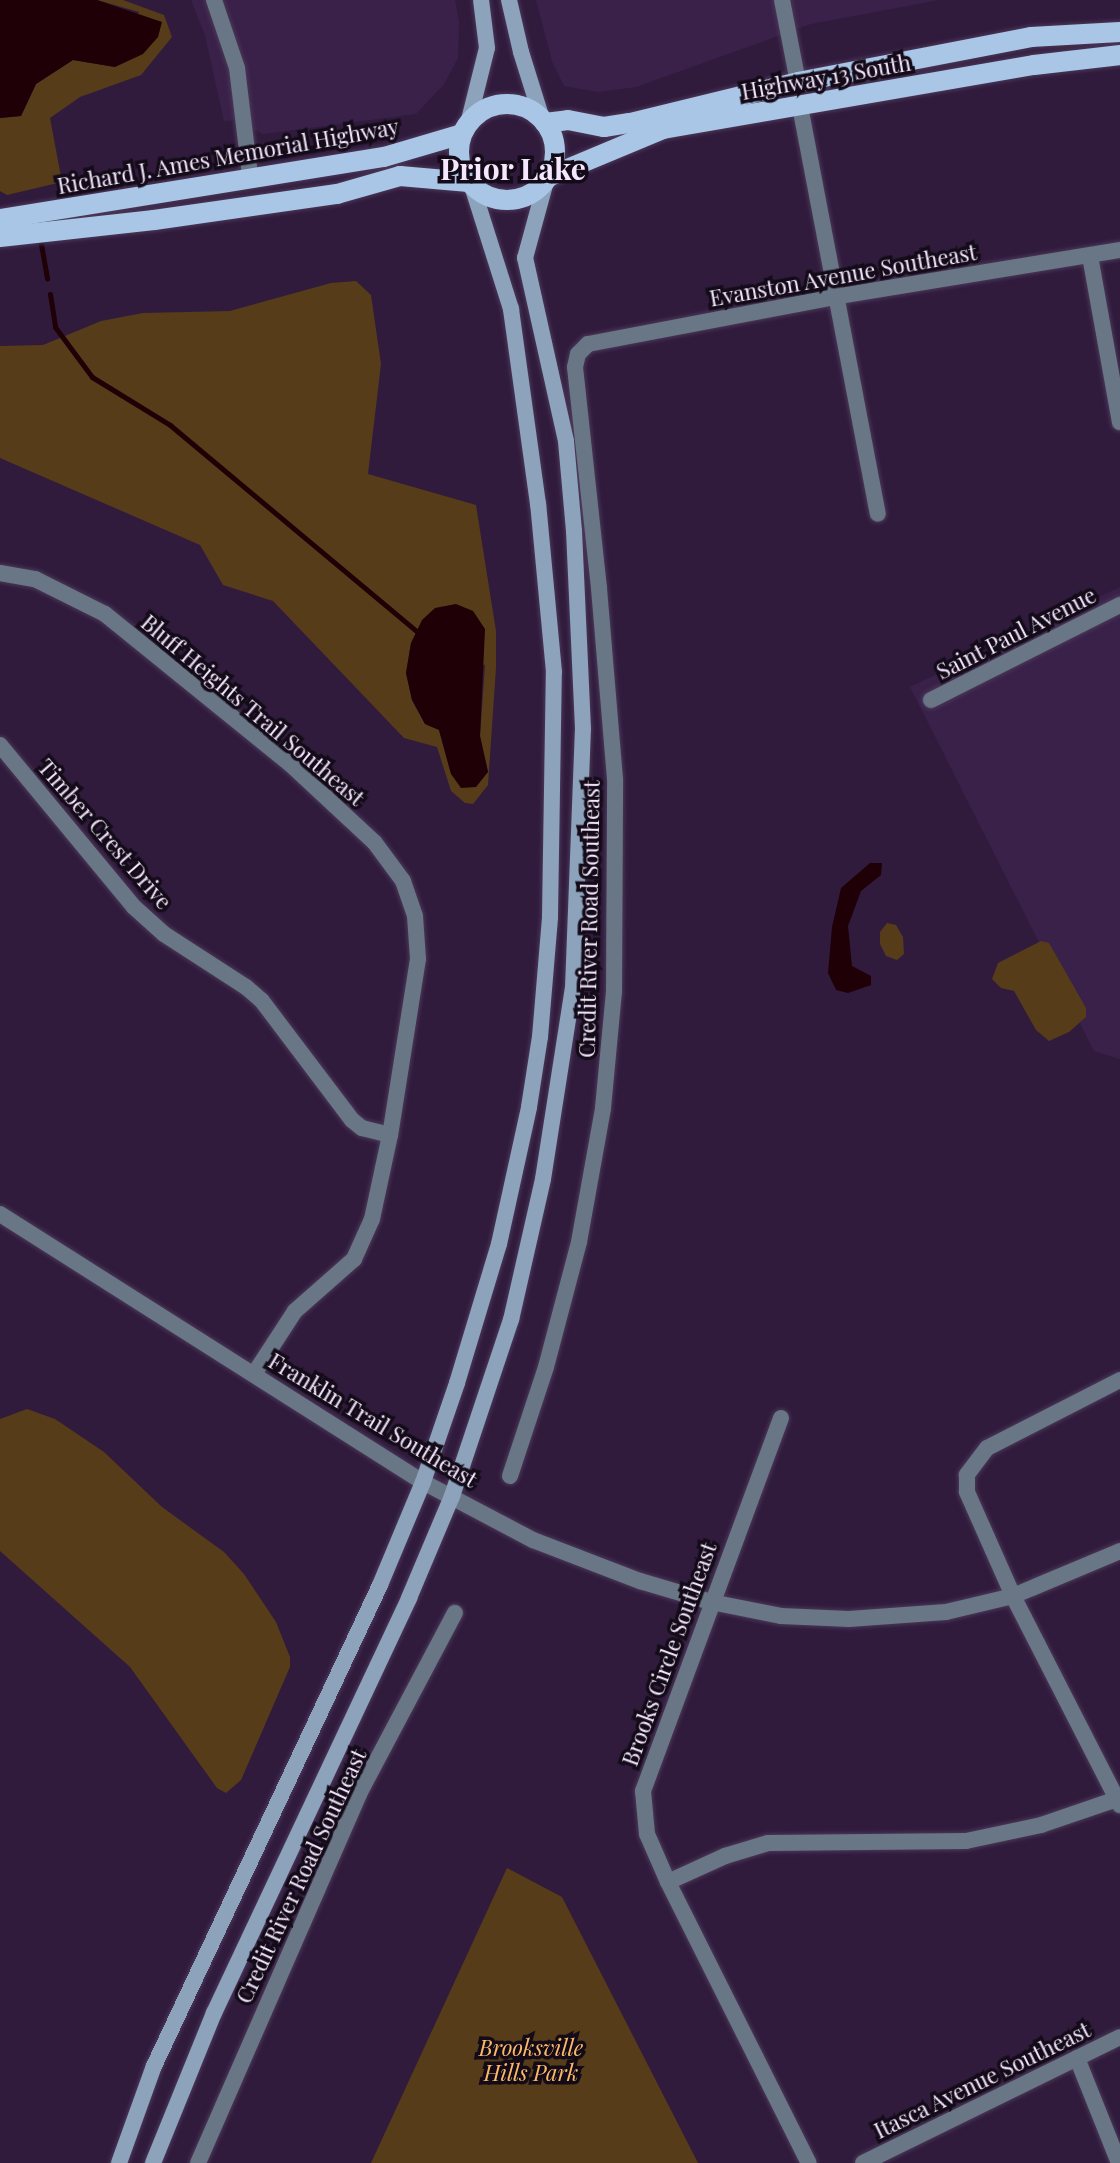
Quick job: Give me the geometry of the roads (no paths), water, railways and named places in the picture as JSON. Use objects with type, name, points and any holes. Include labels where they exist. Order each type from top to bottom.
[{"type":"main road","points":[[119,2163],[160,2053],[380,1585],[423,1482],[457,1383],[515,1179],[540,1037],[551,903],[554,672],[538,504],[511,309],[470,184],[458,158],[487,48],[481,0]]},
{"type":"main road","points":[[153,2163],[214,2013],[409,1598],[452,1496],[490,1389],[529,1252],[557,1111],[573,988],[583,729],[566,441],[525,258],[555,149],[543,121],[509,0]]},
{"type":"main road","name":"Highway 13 South","points":[[543,121],[568,120],[604,127],[630,123],[798,82],[1031,37],[1120,32]]},
{"type":"main road","name":"Highway 13 South","points":[[547,179],[663,129],[1034,65],[1120,55]]},
{"type":"main road","points":[[465,129],[486,108],[500,104],[516,105],[543,121]]},
{"type":"main road","name":"Richard J. Ames Memorial Highway","points":[[0,219],[250,176],[384,157],[465,129]]},
{"type":"main road","name":"Richard J. Ames Memorial Highway","points":[[0,237],[140,222],[337,194],[400,176],[470,184]]},
{"type":"main road","points":[[470,184],[486,196],[502,201],[526,196],[547,179]]},
{"type":"street","points":[[214,0],[237,68],[250,176]]},
{"type":"street","points":[[782,0],[798,82]]},
{"type":"street","points":[[800,106],[839,296],[878,514]]},
{"type":"street","name":"Evanston Avenue Southeast","points":[[578,354],[588,344],[839,296],[1120,250]]},
{"type":"street","points":[[1090,256],[1120,422]]},
{"type":"street","name":"Credit River Road Southeast","points":[[510,1476],[546,1367],[579,1242],[603,1108],[613,1007],[615,779],[575,367],[578,354]]},
{"type":"street","name":"Bluff Heights Trail Southeast","points":[[0,573],[35,579],[105,614],[289,763],[375,843],[403,881],[415,916],[418,959],[390,1135],[372,1219],[354,1259],[295,1311],[254,1374]]},
{"type":"street","name":"Saint Paul Avenue","points":[[931,700],[1120,605]]},
{"type":"street","name":"Timber Crest Drive","points":[[0,745],[134,907],[164,934],[246,987],[262,1001],[352,1120],[362,1128],[390,1135]]},
{"type":"street","name":"Franklin Trail Southeast","points":[[0,1214],[423,1482],[533,1540],[640,1581],[711,1602],[781,1616],[849,1619],[946,1612],[1013,1596],[1120,1551]]},
{"type":"street","points":[[668,1882],[725,1856],[768,1843],[966,1841],[1041,1825],[1118,1802],[972,1510],[967,1475],[987,1448],[1120,1380]]},
{"type":"street","name":"Brooks Circle Southeast","points":[[781,1418],[643,1791],[647,1834],[668,1882],[809,2163]]},
{"type":"street","name":"Credit River Road Southeast","points":[[198,2163],[359,1794],[455,1613]]},
{"type":"street","name":"Itasca Avenue Southeast","points":[[863,2163],[1120,2037]]},
{"type":"street","points":[[1077,2058],[1119,2163]]},
{"type":"waterway","points":[[41,244],[47,278]]},
{"type":"waterway","points":[[50,294],[55,327],[92,377],[170,425],[419,633]]},
{"type":"district","name":"Prior Lake","points":[[513,168]]},
{"type":"park label","name":"Brooksville Hills Park","points":[[531,2060]]}]
